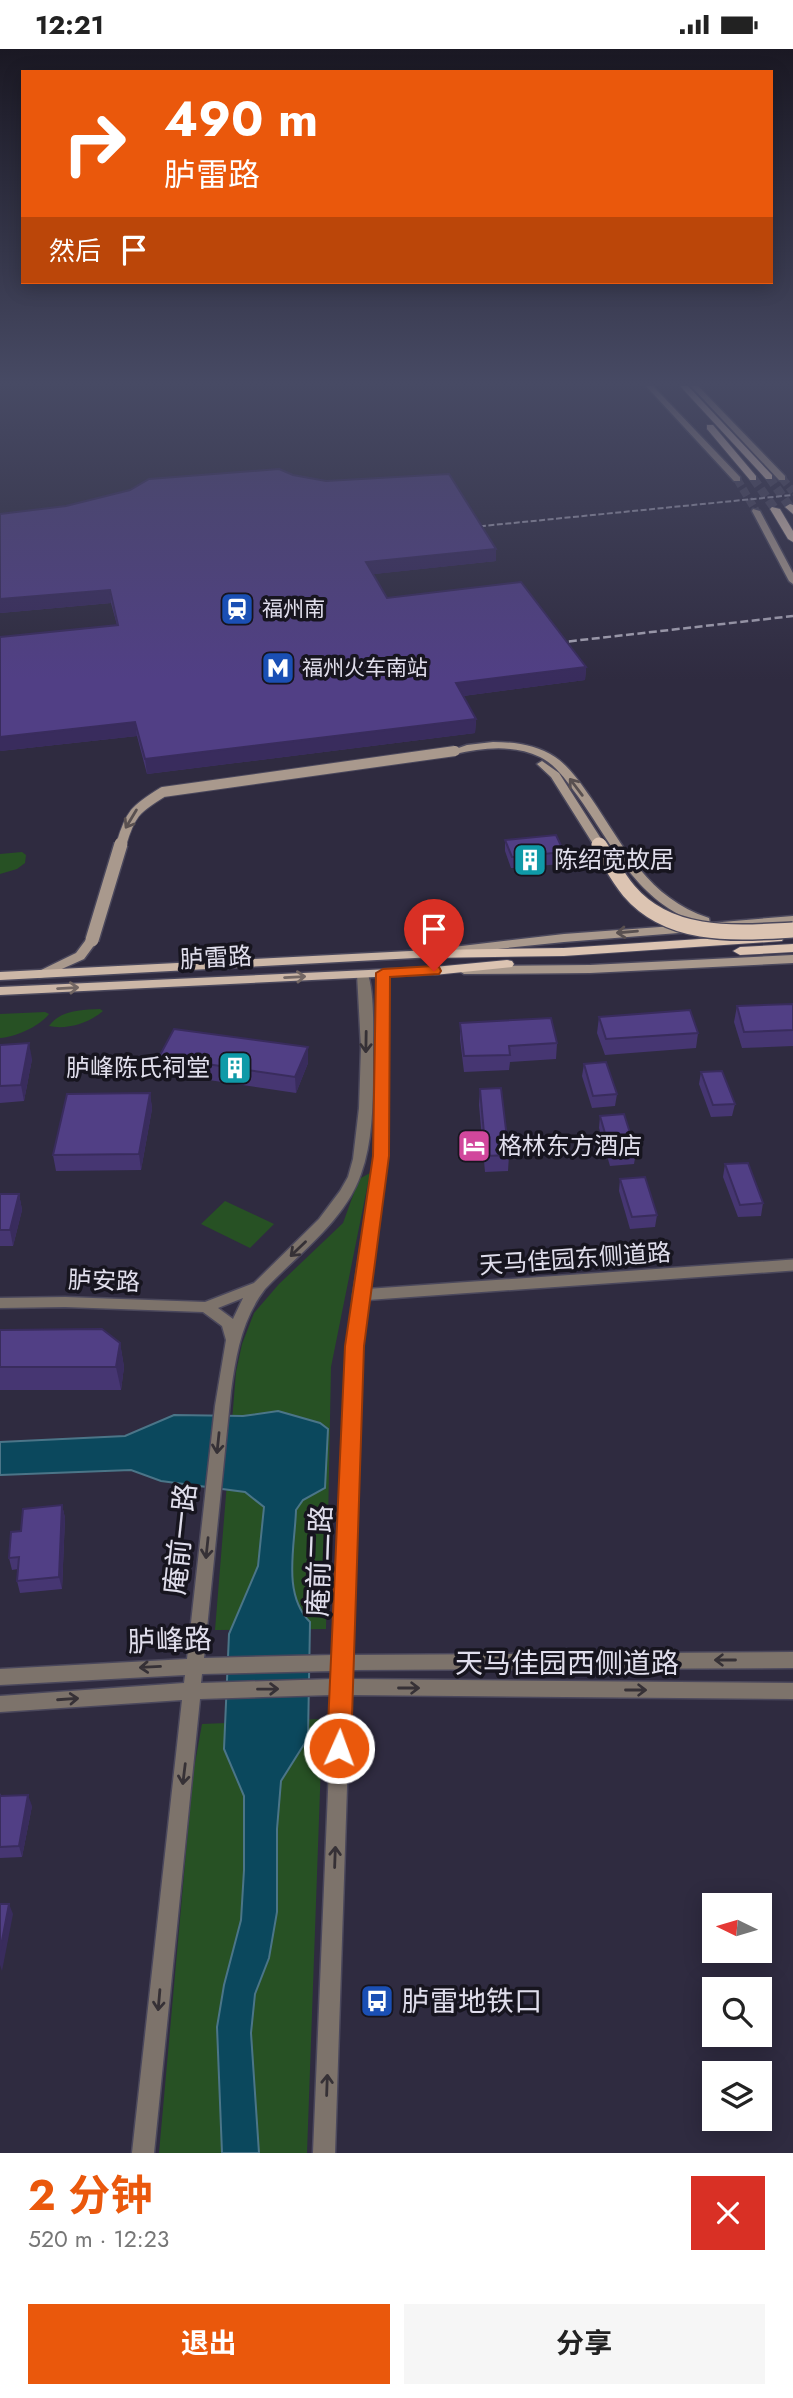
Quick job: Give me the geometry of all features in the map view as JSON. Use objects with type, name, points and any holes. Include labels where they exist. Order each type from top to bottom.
[{"type":"highway","points":[[775,509],[793,539]]},
{"type":"highway","points":[[599,845],[633,897],[645,908],[668,920],[715,932],[793,930]]},
{"type":"highway","points":[[434,971],[793,937]]},
{"type":"highway","points":[[430,954],[586,955],[793,948]]},
{"type":"main road","points":[[756,511],[793,581]]},
{"type":"main road","points":[[39,974],[80,956],[92,940],[130,818],[137,808],[163,792],[455,751],[474,746],[504,745],[527,749],[553,761],[570,778],[662,901],[690,918],[727,924]]},
{"type":"main road","points":[[455,751],[506,751],[540,763],[555,775],[599,845]]},
{"type":"main road","points":[[430,954],[564,938],[793,920]]},
{"type":"main road","name":"胪雷路","points":[[0,976],[430,954]]},
{"type":"main road","points":[[434,971],[590,969],[793,959]]},
{"type":"main road","name":"胪雷路","points":[[0,991],[434,971]]},
{"type":"street","name":"庵前二路","points":[[324,2153],[352,1395],[360,1295],[381,1156],[383,973]]},
{"type":"street","name":"庵前一路","points":[[143,2153],[222,1406],[233,1340],[244,1311],[259,1286],[318,1230],[355,1176],[362,1146],[365,1081],[366,1011],[363,974]]},
{"type":"street","name":"天马佳园东侧道路","points":[[360,1295],[793,1265]]},
{"type":"street","points":[[206,1307],[243,1295],[259,1286]]},
{"type":"street","name":"胪安路","points":[[0,1303],[65,1302],[206,1307]]},
{"type":"street","points":[[206,1307],[228,1323],[233,1340]]},
{"type":"street","name":"天马佳园西侧道路","points":[[342,1662],[793,1660]]},
{"type":"street","name":"胪峰路","points":[[0,1677],[195,1665],[342,1662]]},
{"type":"street","name":"天马佳园西侧道路","points":[[341,1688],[793,1691]]},
{"type":"street","name":"胪峰路","points":[[0,1704],[192,1691],[341,1688]]},
{"type":"green space","points":[[22,852],[26,855],[25,863],[17,869],[0,874],[0,854]]},
{"type":"green space","points":[[100,1009],[103,1011],[78,1025],[49,1026],[65,1014]]},
{"type":"green space","points":[[0,1014],[49,1014],[34,1027],[0,1038]]},
{"type":"green space","points":[[370,1173],[331,1367],[326,1629],[215,1630],[236,1372],[242,1344],[254,1313],[279,1284],[343,1223],[359,1179]]},
{"type":"green space","points":[[225,1201],[274,1224],[250,1248],[201,1224]]},
{"type":"green space","points":[[319,1719],[322,1735],[307,2153],[159,2153],[193,1774],[202,1724]]},
{"type":"water","points":[[278,1411],[320,1423],[328,1429],[325,1488],[303,1500],[296,1510],[292,1569],[296,1598],[301,1611],[310,1622],[308,1738],[281,1781],[277,1829],[277,1912],[269,1958],[255,1994],[251,2033],[259,2153],[222,2153],[217,2027],[224,1985],[241,1920],[244,1870],[244,1796],[224,1749],[229,1634],[258,1566],[264,1507],[245,1492],[161,1481],[131,1470],[0,1475],[0,1442],[125,1436],[174,1415],[243,1416]]},
{"type":"building","points":[[140,484],[455,484],[496,549],[366,562],[387,598],[521,582],[586,667],[456,683],[476,719],[145,759],[135,722],[0,737],[0,637],[118,625],[110,590],[0,599],[0,514],[66,506],[130,490]]},
{"type":"building","points":[[556,835],[564,852],[533,855],[536,862],[519,864],[516,857],[512,857],[505,840]]},
{"type":"building","points":[[793,1004],[793,1030],[744,1032],[737,1006]]},
{"type":"building","points":[[690,1010],[698,1033],[606,1039],[599,1017]]},
{"type":"building","points":[[551,1018],[557,1043],[509,1046],[510,1055],[464,1056],[460,1023]]},
{"type":"building","points":[[174,1029],[308,1047],[295,1077],[159,1057]]},
{"type":"building","points":[[29,1043],[21,1085],[0,1086],[0,1045]]},
{"type":"building","points":[[606,1062],[617,1094],[593,1096],[584,1064]]},
{"type":"building","points":[[722,1071],[735,1104],[713,1105],[701,1072]]},
{"type":"building","points":[[501,1088],[509,1155],[486,1156],[480,1089]]},
{"type":"building","points":[[150,1093],[139,1154],[53,1155],[67,1094]]},
{"type":"building","points":[[624,1114],[636,1152],[611,1154],[600,1116]]},
{"type":"building","points":[[748,1163],[763,1203],[740,1205],[725,1164]]},
{"type":"building","points":[[645,1177],[657,1215],[632,1217],[620,1179]]},
{"type":"building","points":[[0,1194],[19,1194],[10,1230],[0,1230]]},
{"type":"building","points":[[102,1329],[120,1343],[116,1367],[0,1367],[0,1330]]},
{"type":"building","points":[[62,1505],[59,1577],[17,1581],[19,1557],[9,1558],[11,1532],[21,1531],[23,1509]]},
{"type":"building","points":[[28,1795],[19,1846],[0,1847],[0,1796]]},
{"type":"building","points":[[0,1904],[9,1904],[0,1951]]},
{"type":"tunnel","points":[[740,484],[756,511]]},
{"type":"tunnel","points":[[757,484],[775,509]]},
{"type":"tunnel","points":[[774,484],[790,507]]},
{"type":"tunnel","points":[[787,484],[793,492]]},
{"type":"railway","points":[[463,528],[793,495]]},
{"type":"railway","points":[[546,644],[793,616]]},
{"type":"place","name":"福州南","points":[[237,609]]},
{"type":"place","name":"福州火车南站","points":[[278,668]]},
{"type":"place","name":"陈绍宽故居","points":[[530,860]]},
{"type":"place","name":"胪峰陈氏祠堂","points":[[235,1068]]},
{"type":"place","name":"格林东方酒店","points":[[474,1146]]},
{"type":"place","name":"胪雷地铁口","points":[[377,2001]]},
{"type":"route","points":[[339,1748],[355,1346],[381,1156],[383,973],[434,971]]}]
